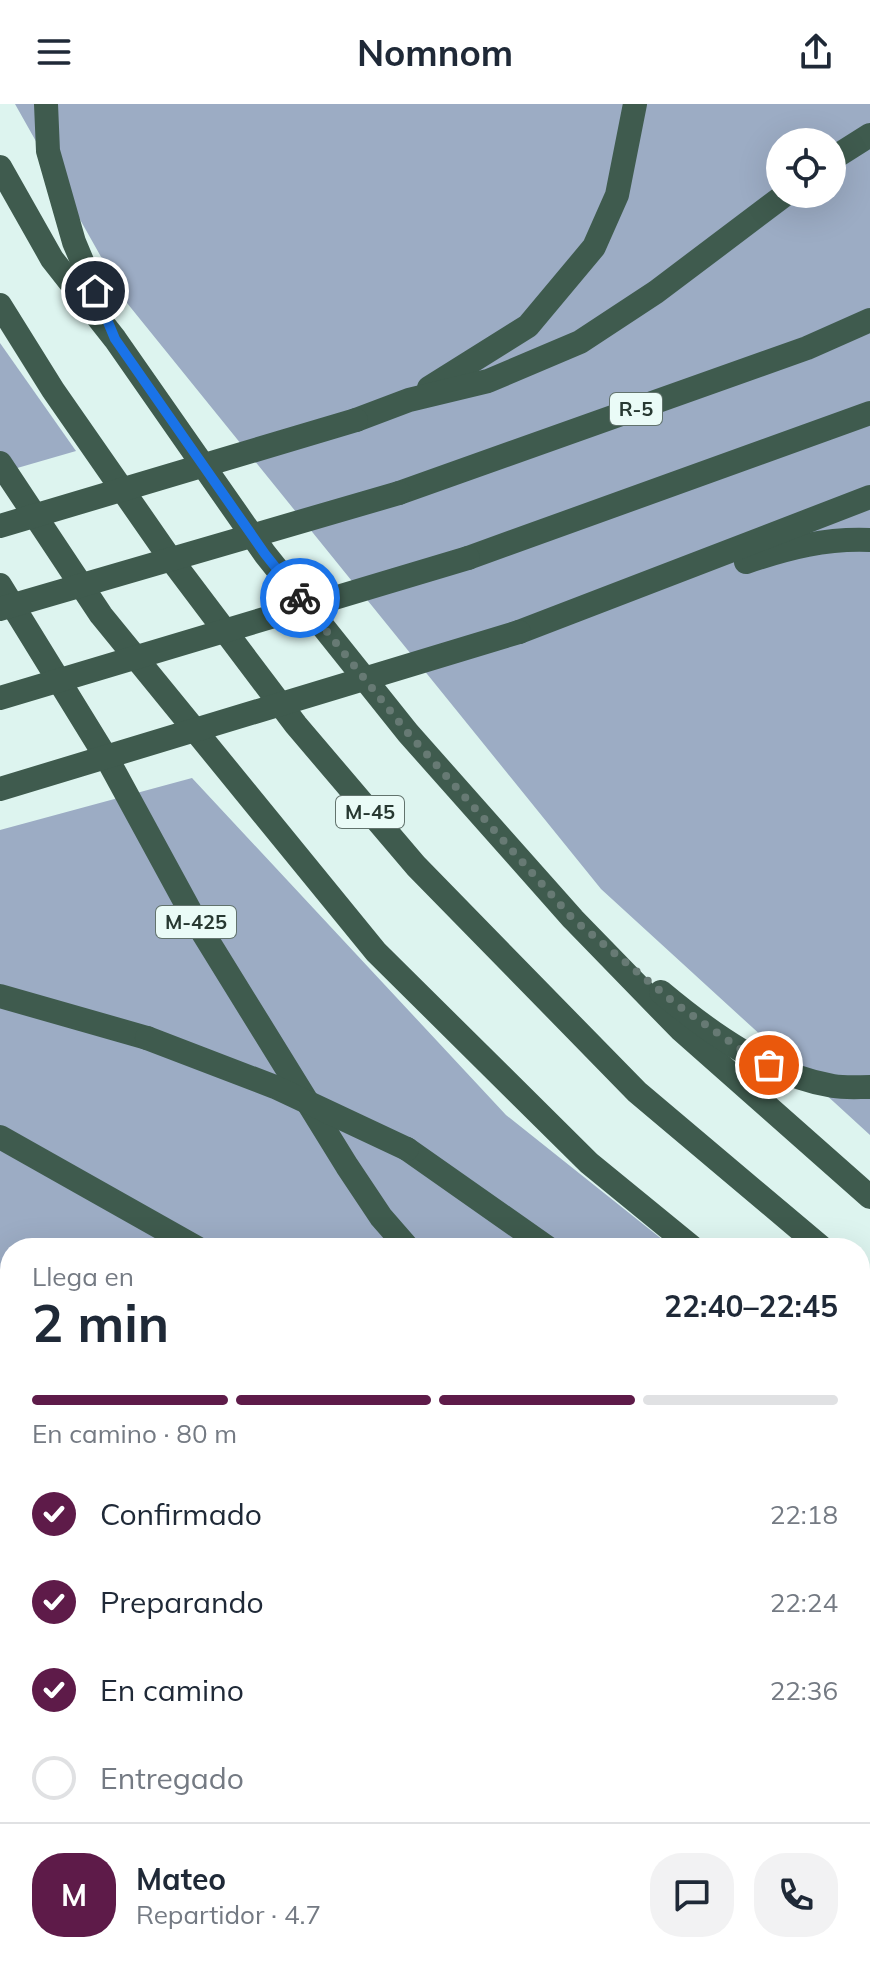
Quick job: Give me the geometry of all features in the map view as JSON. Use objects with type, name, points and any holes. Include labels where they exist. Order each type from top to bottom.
[{"type":"highway","points":[[46,104],[48,151],[74,242],[115,339]]},
{"type":"highway","points":[[409,400],[528,326],[594,247],[617,195],[635,104]]},
{"type":"highway","points":[[846,150],[870,135]]},
{"type":"highway","points":[[0,167],[52,259],[115,339],[265,554],[408,733],[573,919],[680,1029],[870,1197]]},
{"type":"highway","points":[[0,526],[356,420],[409,400],[488,381],[580,342],[656,292],[767,208]]},
{"type":"highway","name":"M-45","points":[[0,305],[53,390],[167,554],[296,725],[416,866],[637,1092],[810,1238]]},
{"type":"highway","name":"R-5","points":[[0,609],[399,493],[807,348],[870,320]]},
{"type":"highway","points":[[0,698],[468,558],[870,413]]},
{"type":"highway","points":[[0,463],[101,615],[376,952],[589,1163],[681,1238]]},
{"type":"highway","points":[[519,632],[870,497]]},
{"type":"highway","points":[[0,789],[651,594],[792,547],[843,539],[870,540]]},
{"type":"highway","name":"M-425","points":[[0,585],[109,762],[195,920],[347,1166],[381,1217],[399,1238]]},
{"type":"highway","points":[[573,919],[676,1004],[749,1055],[790,1075],[834,1086],[870,1087]]},
{"type":"highway","points":[[0,996],[147,1038],[275,1087],[407,1149],[534,1238]]},
{"type":"highway","points":[[0,1137],[179,1238]]},
{"type":"shaded area","points":[[15,104],[870,104],[870,1135],[601,889],[127,303]]},
{"type":"shaded area","points":[[0,343],[76,451],[0,473]]},
{"type":"shaded area","points":[[192,778],[506,1115],[660,1238],[0,1238],[0,830]]},
{"type":"way so far","points":[[300,598],[408,733],[573,919],[676,1004],[749,1055],[769,1065]]},
{"type":"route","points":[[95,291],[115,339],[265,554],[300,598]]}]
